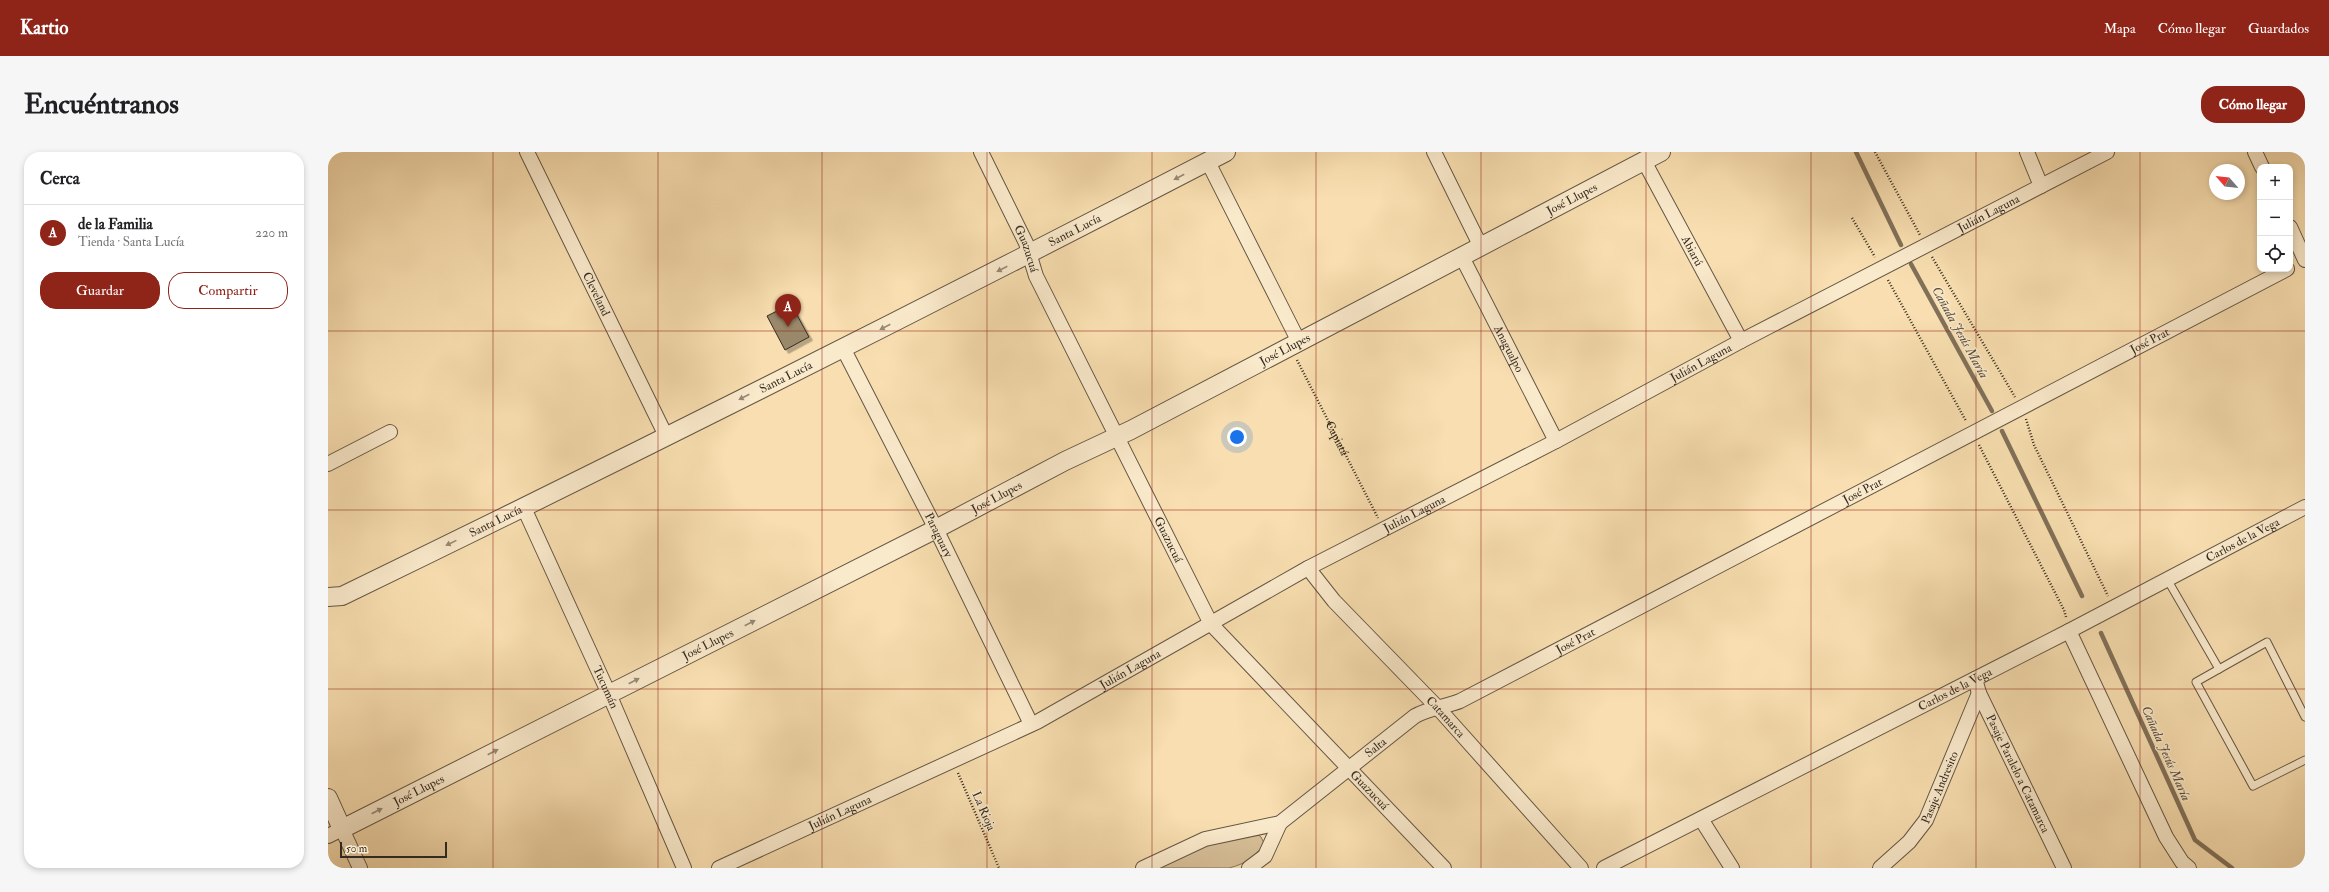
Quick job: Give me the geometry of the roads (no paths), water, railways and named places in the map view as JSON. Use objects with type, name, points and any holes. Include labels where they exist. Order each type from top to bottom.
[{"type":"street","name":"Cleveland","points":[[527,152],[666,436]]},
{"type":"street","name":"Guazucuá","points":[[981,152],[1021,232],[1036,276],[1211,624],[1444,868]]},
{"type":"street","name":"Santa Lucía","points":[[333,600],[524,508],[1030,255],[1226,152]]},
{"type":"street","points":[[1434,152],[1481,247]]},
{"type":"street","name":"José Llupes","points":[[335,832],[936,529],[1065,461],[1295,345],[1661,152]]},
{"type":"street","points":[[2026,152],[2042,186]]},
{"type":"street","name":"Julián Laguna","points":[[719,868],[1031,724],[1308,568],[1556,441],[1741,341],[2107,152]]},
{"type":"street","points":[[2255,152],[2261,164]]},
{"type":"street","name":"Abiarú","points":[[1644,161],[1741,341]]},
{"type":"street","points":[[1208,162],[1295,345]]},
{"type":"street","points":[[2293,233],[2305,259],[2293,265]]},
{"type":"street","name":"Anagualpo","points":[[1462,257],[1556,441]]},
{"type":"street","name":"José Prat","points":[[1438,708],[1460,701],[2280,272]]},
{"type":"street","name":"Paraguary","points":[[843,348],[936,529],[1031,724]]},
{"type":"street","points":[[328,464],[390,432]]},
{"type":"street","name":"Carlos de la Vega","points":[[1604,868],[1975,679],[2305,507]]},
{"type":"street","name":"Tucumán","points":[[524,508],[609,694],[684,868]]},
{"type":"street","name":"Catamarca","points":[[1308,568],[1334,602],[1438,708],[1581,868]]},
{"type":"street","points":[[2068,631],[2166,837],[2182,862],[2189,868]]},
{"type":"street","name":"Pasaje Paralelo a Catamarca","points":[[1975,679],[1979,693],[2064,868]]},
{"type":"street","name":"Pasaje Andresito","points":[[1880,868],[1910,842],[1926,820],[1979,693]]},
{"type":"street","name":"Salta","points":[[1143,868],[1205,839],[1280,823],[1415,716],[1426,710],[1438,708]]},
{"type":"street","points":[[328,798],[335,832],[360,868]]},
{"type":"street","points":[[1701,819],[1732,868]]},
{"type":"street","name":"Salta","points":[[1249,868],[1265,856],[1280,823]]},
{"type":"lane","points":[[2166,579],[2219,669]]},
{"type":"lane","points":[[2305,717],[2267,642],[2196,682],[2253,786],[2305,760]]},
{"type":"waterway","name":"Cañada Jesús María","points":[[1856,152],[1901,245]]},
{"type":"waterway","name":"Cañada Jesús María","points":[[1911,264],[1992,411]]},
{"type":"waterway","name":"Cañada Jesús María","points":[[2002,431],[2082,596]]},
{"type":"waterway","name":"Cañada Jesús María","points":[[2101,633],[2195,840],[2232,868]]},
{"type":"place","name":"de la Familia","points":[[788,327]]}]
